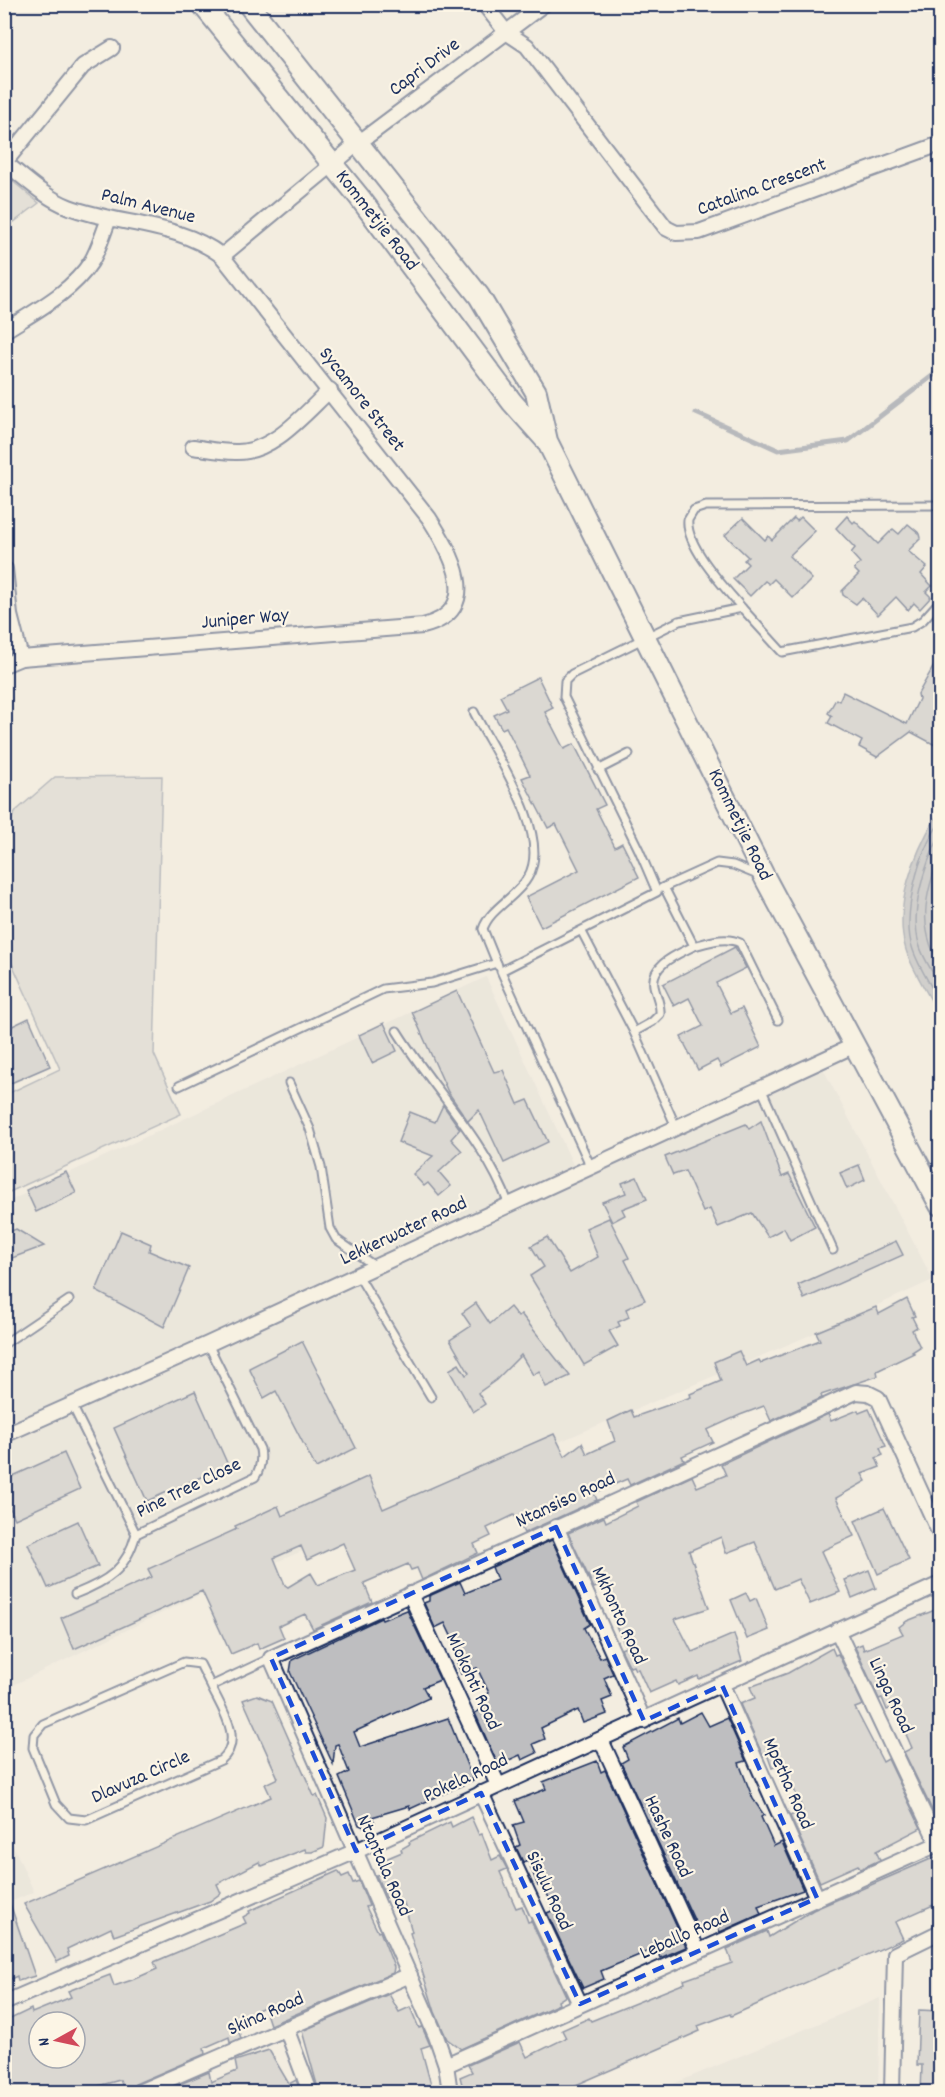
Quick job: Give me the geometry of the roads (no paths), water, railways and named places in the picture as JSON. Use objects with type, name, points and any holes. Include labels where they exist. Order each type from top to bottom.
[{"type":"main road","name":"Kommetjie Road","points":[[202,4],[453,320],[512,402],[547,441]]},
{"type":"main road","name":"Kommetjie Road","points":[[248,4],[479,296],[536,392],[547,441],[765,878],[940,1205]]},
{"type":"street","name":"Catalina Crescent","points":[[484,4],[506,32],[527,46],[666,228],[676,233],[699,232],[940,144]]},
{"type":"street","name":"Capri Drive","points":[[332,166],[357,144],[544,4]]},
{"type":"street","points":[[5,162],[83,66],[112,48]]},
{"type":"street","name":"Palm Avenue","points":[[5,162],[55,200],[109,219],[177,232],[201,240],[222,256]]},
{"type":"street","points":[[222,256],[332,166]]},
{"type":"street","points":[[4,331],[60,294],[81,276],[92,259],[109,219]]},
{"type":"street","name":"Sycamore Street","points":[[222,256],[429,518],[453,559],[458,575]]},
{"type":"street","points":[[193,447],[236,452],[255,449],[291,426],[330,390]]},
{"type":"street","points":[[5,569],[10,615],[21,658]]},
{"type":"street","name":"Juniper Way","points":[[4,665],[21,658],[423,626],[435,621],[449,609],[458,589],[458,575]]},
{"type":"street","name":"Lekkerwater Road","points":[[4,1435],[71,1403],[208,1344],[855,1045]]},
{"type":"street","name":"Ntansiso Road","points":[[272,1658],[848,1394],[868,1393],[878,1398],[940,1534]]},
{"type":"street","name":"Mkhonto Road","points":[[556,1527],[644,1720]]},
{"type":"street","name":"Pokela Road","points":[[4,2002],[356,1851],[940,1584]]},
{"type":"street","name":"Mlokohti Road","points":[[410,1594],[498,1785]]},
{"type":"street","name":"Linga Road","points":[[837,1630],[939,1843]]},
{"type":"street","name":"Ntantala Road","points":[[272,1658],[410,1975],[446,2066],[450,2092]]},
{"type":"street","name":"Mpetha Road","points":[[722,1685],[817,1898]]},
{"type":"street","name":"Hashe Road","points":[[602,1740],[698,1951]]},
{"type":"street","name":"Sisulu Road","points":[[482,1793],[580,2004]]},
{"type":"street","name":"Leballo Road","points":[[446,2066],[939,1843]]},
{"type":"street","points":[[892,2092],[895,1954],[940,1932]]},
{"type":"street","name":"Skina Road","points":[[139,2092],[410,1975]]},
{"type":"street","points":[[286,2028],[310,2092]]},
{"type":"lane","points":[[940,505],[706,506],[697,508],[688,520],[691,537],[718,580],[782,652],[912,627],[923,620],[940,601]]},
{"type":"lane","points":[[694,946],[660,889],[598,770],[564,697],[562,686],[572,674],[679,621],[742,608]]},
{"type":"lane","points":[[474,712],[522,806],[534,845],[534,860],[529,876],[519,890],[486,922],[483,929],[591,1167]]},
{"type":"lane","points":[[598,770],[629,754]]},
{"type":"lane","points":[[501,971],[582,932],[660,889],[717,863],[733,865],[765,878]]},
{"type":"lane","points":[[582,932],[634,1032],[676,1127]]},
{"type":"lane","points":[[634,1032],[652,1022],[660,1014],[654,982],[656,970],[694,946],[715,941],[734,940],[740,943],[778,1020]]},
{"type":"lane","points":[[179,1086],[383,989],[432,983],[497,963]]},
{"type":"lane","points":[[397,1031],[422,1071],[463,1122],[499,1179],[509,1205]]},
{"type":"lane","points":[[289,1083],[315,1148],[332,1234],[376,1267]]},
{"type":"lane","points":[[761,1088],[833,1250]]},
{"type":"lane","points":[[358,1275],[431,1397]]},
{"type":"lane","points":[[4,1344],[69,1300]]},
{"type":"lane","name":"Pine Tree Close","points":[[71,1403],[136,1534],[255,1477],[259,1471],[262,1458],[260,1449],[208,1344]]},
{"type":"lane","points":[[75,1594],[104,1583],[120,1567],[132,1548],[136,1534]]},
{"type":"lane","points":[[211,1686],[272,1658]]},
{"type":"lane","name":"Dlavuza Circle","points":[[190,1661],[200,1664],[211,1686],[231,1732],[232,1744],[227,1756],[221,1761],[86,1820],[66,1816],[56,1804],[33,1748],[33,1738],[39,1728],[60,1716],[190,1661]]},
{"type":"water","points":[[936,817],[940,817],[940,1017],[909,958],[903,933],[902,916],[913,864]]},
{"type":"waterway","points":[[696,413],[778,450],[848,441],[940,370]]}]
